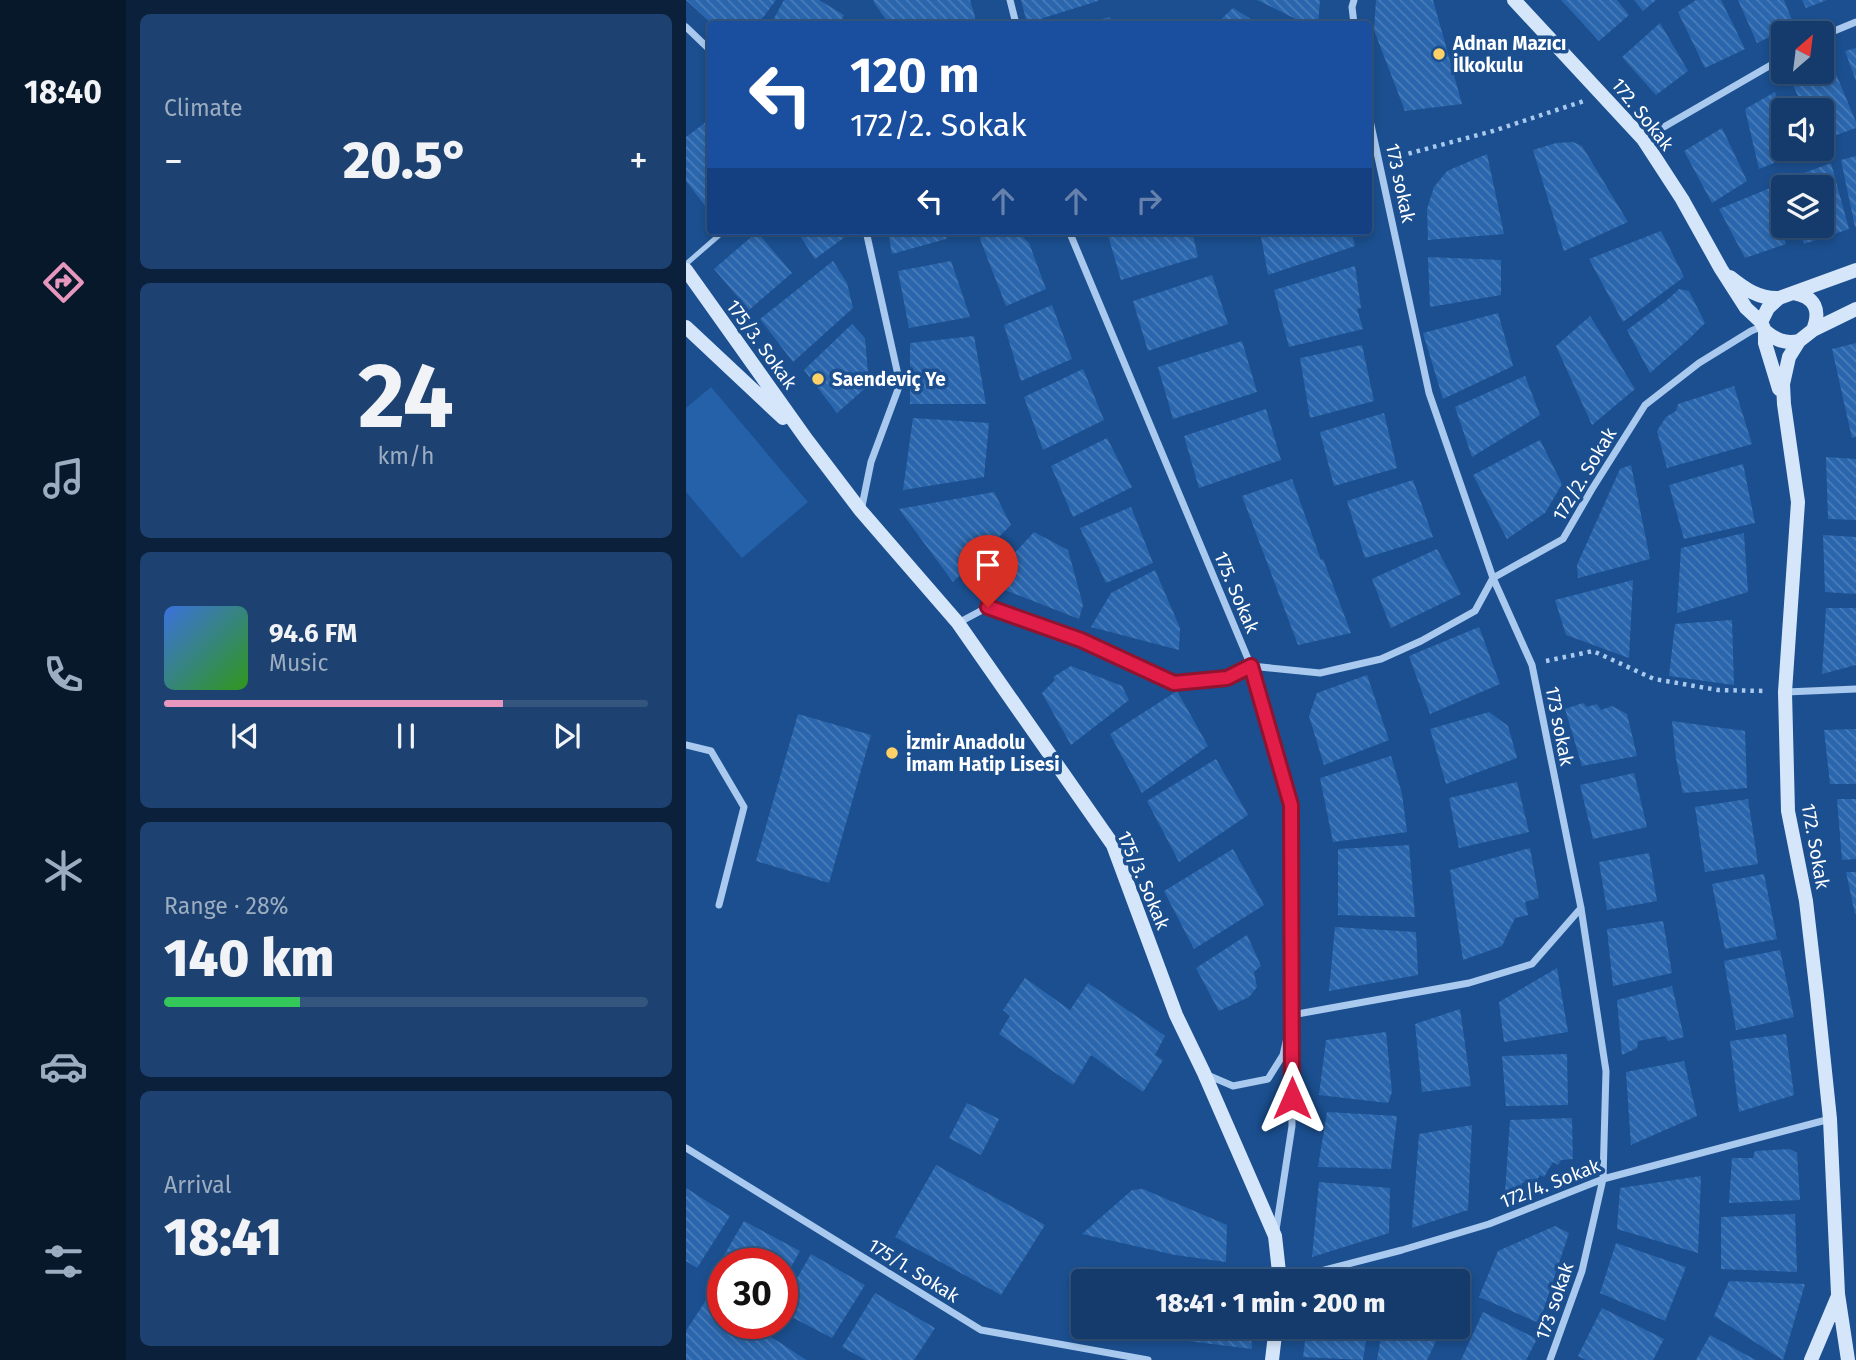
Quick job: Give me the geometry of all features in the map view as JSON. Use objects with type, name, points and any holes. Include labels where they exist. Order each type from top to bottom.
[{"type":"main road","name":"172. Sokak","points":[[1514,0],[1643,139],[1682,199],[1721,269],[1763,327],[1765,343],[1784,404]]},
{"type":"main road","name":"172. Sokak","points":[[1721,269],[1754,294],[1779,298]]},
{"type":"main road","name":"175/3. Sokak","points":[[686,270],[861,511],[958,623],[1113,845],[1176,1014],[1275,1236],[1279,1269]]},
{"type":"main road","points":[[1799,341],[1778,341],[1763,327],[1768,308],[1779,298],[1856,270]]},
{"type":"main road","points":[[1794,293],[1807,297],[1815,306],[1817,320],[1813,330]]},
{"type":"main road","name":"172. Sokak","points":[[1848,1360],[1838,1294],[1830,1119],[1806,901],[1788,811],[1785,692],[1798,502],[1784,404],[1784,375],[1789,357],[1799,341],[1813,330],[1856,309]]},
{"type":"main road","name":"175/3. Sokak","points":[[686,327],[807,440]]},
{"type":"main road","name":"172. Sokak","points":[[1813,1359],[1838,1294]]},
{"type":"main road","points":[[1272,1360],[1274,1339]]},
{"type":"street","points":[[1010,0],[1015,21]]},
{"type":"street","points":[[1354,0],[1354,21]]},
{"type":"street","points":[[1834,31],[1856,22]]},
{"type":"street","points":[[686,27],[707,47]]},
{"type":"street","points":[[1643,139],[1771,65]]},
{"type":"street","name":"173 sokak","points":[[1372,126],[1429,393],[1493,578],[1532,665],[1581,908],[1606,1071],[1603,1179],[1582,1271],[1550,1360]]},
{"type":"street","points":[[861,511],[871,461],[900,384],[867,235]]},
{"type":"street","name":"175. Sokak","points":[[1071,235],[1251,666],[1291,805],[1292,1126],[1275,1236]]},
{"type":"street","name":"172/2. Sokak","points":[[1493,578],[1563,539],[1645,405],[1699,363],[1751,331],[1763,327]]},
{"type":"street","points":[[958,623],[988,607],[1081,640],[1174,683],[1227,678],[1251,666],[1320,673],[1381,659],[1422,641],[1475,611],[1493,578]]},
{"type":"street","points":[[1785,692],[1856,689]]},
{"type":"street","points":[[686,745],[711,751],[744,807],[719,905]]},
{"type":"street","points":[[1204,1073],[1233,1086],[1268,1079],[1283,1055],[1292,1015],[1469,983],[1532,964],[1581,908]]},
{"type":"street","name":"172/4. Sokak","points":[[1328,1269],[1489,1224],[1603,1179],[1830,1119]]},
{"type":"street","name":"175/1. Sokak","points":[[686,1148],[981,1330],[1149,1360]]},
{"type":"lane","points":[[686,264],[719,235]]},
{"type":"path","points":[[1381,161],[1493,131],[1603,95]]},
{"type":"path","points":[[1532,665],[1593,651],[1654,679],[1718,690],[1785,692]]},
{"type":"shaded area","points":[[711,387],[808,502],[742,558],[686,492],[686,408]]},
{"type":"building","points":[[686,0],[776,0],[760,21],[709,21]]},
{"type":"building","points":[[784,0],[819,0],[844,15],[841,21],[773,21]]},
{"type":"building","points":[[873,0],[970,0],[976,21],[887,21]]},
{"type":"building","points":[[1021,0],[1098,0],[1033,21],[1026,21]]},
{"type":"building","points":[[1257,0],[1320,0],[1318,21],[1300,21]]},
{"type":"building","points":[[1376,0],[1433,0],[1462,104],[1405,111],[1374,30]]},
{"type":"building","points":[[1561,0],[1617,0],[1629,15],[1599,41]]},
{"type":"building","points":[[1634,0],[1656,0],[1643,11]]},
{"type":"building","points":[[1696,0],[1721,0],[1745,49],[1705,68],[1678,12]]},
{"type":"building","points":[[1738,0],[1784,0],[1792,21],[1771,21],[1771,36],[1757,43]]},
{"type":"building","points":[[1802,0],[1827,0],[1806,8]]},
{"type":"building","points":[[1233,8],[1254,21],[1219,21]]},
{"type":"building","points":[[1110,17],[1112,21],[1095,21]]},
{"type":"building","points":[[1660,23],[1688,71],[1656,95],[1622,57]]},
{"type":"building","points":[[1856,48],[1856,81],[1845,51]]},
{"type":"building","points":[[1834,69],[1856,122],[1856,128],[1834,136],[1834,98],[1799,98],[1793,84],[1834,84]]},
{"type":"building","points":[[1775,92],[1777,98],[1771,98],[1771,161],[1775,161],[1759,169],[1745,109]]},
{"type":"building","points":[[707,121],[707,208],[686,181],[686,137]]},
{"type":"building","points":[[1722,128],[1747,181],[1712,203],[1684,151]]},
{"type":"building","points":[[1573,142],[1582,146],[1628,222],[1564,251],[1533,150],[1556,143]]},
{"type":"building","points":[[1487,154],[1504,234],[1428,240],[1427,209],[1434,187],[1447,171]]},
{"type":"building","points":[[1856,156],[1856,227],[1855,227],[1841,160]]},
{"type":"building","points":[[1831,163],[1849,229],[1834,234],[1834,175],[1799,175]]},
{"type":"building","points":[[1770,188],[1771,238],[1784,238],[1786,244],[1745,258],[1719,209]]},
{"type":"building","points":[[1661,231],[1684,277],[1623,322],[1589,259]]},
{"type":"building","points":[[754,235],[760,235],[792,273],[749,310],[714,269]]},
{"type":"building","points":[[800,235],[848,235],[815,259]]},
{"type":"building","points":[[889,235],[948,235],[946,239],[892,254]]},
{"type":"building","points":[[982,235],[1020,235],[1029,243],[1046,289],[1006,306],[980,239]]},
{"type":"building","points":[[1108,235],[1193,235],[1198,257],[1121,280]]},
{"type":"building","points":[[1261,235],[1352,235],[1355,246],[1268,275]]},
{"type":"building","points":[[1802,238],[1822,238],[1804,244]]},
{"type":"building","points":[[1428,257],[1501,260],[1501,295],[1430,307]]},
{"type":"building","points":[[833,261],[847,283],[853,308],[793,362],[760,319]]},
{"type":"building","points":[[951,261],[970,317],[909,328],[898,271]]},
{"type":"building","points":[[1355,266],[1361,308],[1357,309],[1363,329],[1289,347],[1274,290]]},
{"type":"building","points":[[1212,275],[1228,324],[1148,351],[1133,301]]},
{"type":"building","points":[[1679,289],[1689,291],[1705,323],[1650,373],[1627,330]]},
{"type":"building","points":[[1052,305],[1072,359],[1021,381],[1004,325]]},
{"type":"building","points":[[1498,313],[1513,366],[1443,399],[1423,333]]},
{"type":"building","points":[[1590,316],[1635,389],[1592,425],[1556,346]]},
{"type":"building","points":[[852,324],[865,338],[869,385],[837,413],[804,370]]},
{"type":"building","points":[[974,336],[986,404],[910,404],[910,343]]},
{"type":"building","points":[[1242,341],[1257,392],[1173,419],[1158,367]]},
{"type":"building","points":[[1856,343],[1856,437],[1852,438],[1832,349]]},
{"type":"building","points":[[1362,345],[1374,401],[1310,418],[1300,358]]},
{"type":"building","points":[[1083,369],[1104,420],[1043,450],[1024,397]]},
{"type":"building","points":[[1525,376],[1540,415],[1472,457],[1455,407]]},
{"type":"building","points":[[1734,386],[1752,444],[1667,468],[1657,431],[1666,417],[1676,411],[1678,404]]},
{"type":"building","points":[[1266,409],[1281,460],[1199,488],[1184,436]]},
{"type":"building","points":[[1384,413],[1397,468],[1334,486],[1320,432]]},
{"type":"building","points":[[913,418],[989,423],[984,477],[903,490]]},
{"type":"building","points":[[1107,438],[1132,487],[1073,517],[1051,466]]},
{"type":"building","points":[[1540,440],[1562,484],[1545,513],[1507,539],[1473,475]]},
{"type":"building","points":[[1826,457],[1856,459],[1856,520],[1828,519]]},
{"type":"building","points":[[1743,464],[1755,523],[1684,539],[1669,485]]},
{"type":"building","points":[[1631,465],[1650,559],[1578,578],[1577,565],[1620,469]]},
{"type":"building","points":[[1292,479],[1351,633],[1298,645],[1242,496]]},
{"type":"building","points":[[1413,480],[1433,537],[1365,558],[1347,501]]},
{"type":"building","points":[[994,492],[1011,525],[953,582],[899,509]]},
{"type":"building","points":[[1131,507],[1153,563],[1106,583],[1080,528]]},
{"type":"building","points":[[1034,532],[1068,550],[1083,605],[1079,619],[987,583]]},
{"type":"building","points":[[1744,533],[1748,592],[1677,613],[1681,548]]},
{"type":"building","points":[[1823,535],[1856,537],[1856,594],[1825,592]]},
{"type":"building","points":[[1437,549],[1461,594],[1391,628],[1372,579]]},
{"type":"building","points":[[1155,570],[1180,628],[1179,650],[1091,627],[1111,593]]},
{"type":"building","points":[[1633,580],[1629,658],[1566,635],[1555,600]]},
{"type":"building","points":[[1826,608],[1856,608],[1856,665],[1822,674]]},
{"type":"building","points":[[1732,620],[1734,685],[1669,676],[1675,624]]},
{"type":"building","points":[[1479,627],[1500,684],[1430,714],[1409,656]]},
{"type":"building","points":[[1071,666],[1122,686],[1129,700],[1071,745],[1042,693],[1055,680],[1053,677]]},
{"type":"building","points":[[1367,675],[1389,740],[1324,765],[1309,716],[1317,693]]},
{"type":"building","points":[[1177,691],[1208,746],[1142,793],[1110,734]]},
{"type":"building","points":[[1583,703],[1587,707],[1597,704],[1601,710],[1612,706],[1627,714],[1637,756],[1582,766],[1565,709]]},
{"type":"building","points":[[1489,712],[1508,726],[1517,758],[1446,784],[1430,729]]},
{"type":"building","points":[[798,714],[871,735],[829,883],[756,861]]},
{"type":"building","points":[[1672,721],[1745,731],[1747,788],[1683,793]]},
{"type":"building","points":[[1856,729],[1856,784],[1830,784],[1824,730]]},
{"type":"building","points":[[1391,756],[1402,794],[1407,832],[1333,842],[1320,778]]},
{"type":"building","points":[[1216,759],[1248,815],[1179,862],[1147,801]]},
{"type":"building","points":[[1634,773],[1647,827],[1593,839],[1580,785]]},
{"type":"building","points":[[1517,782],[1529,832],[1459,848],[1449,798]]},
{"type":"building","points":[[1748,799],[1758,864],[1705,872],[1695,807]]},
{"type":"building","points":[[1837,799],[1856,799],[1856,859],[1842,860]]},
{"type":"building","points":[[1409,845],[1415,917],[1338,915],[1338,849]]},
{"type":"building","points":[[1530,848],[1539,898],[1525,902],[1528,915],[1515,918],[1502,946],[1463,960],[1450,870]]},
{"type":"building","points":[[1233,849],[1264,905],[1194,949],[1164,891]]},
{"type":"building","points":[[1649,853],[1657,901],[1607,910],[1599,862]]},
{"type":"building","points":[[1846,872],[1856,872],[1856,914],[1855,914]]},
{"type":"building","points":[[1764,874],[1777,939],[1725,949],[1712,884]]},
{"type":"building","points":[[1663,921],[1672,973],[1613,986],[1607,929]]},
{"type":"building","points":[[1335,927],[1416,932],[1418,975],[1329,991]]},
{"type":"building","points":[[1247,935],[1261,966],[1254,972],[1257,987],[1249,997],[1219,1011],[1196,968]]},
{"type":"building","points":[[1780,950],[1794,1017],[1736,1030],[1724,961]]},
{"type":"building","points":[[1557,968],[1568,1032],[1504,1042],[1499,1002]]},
{"type":"building","points":[[1025,978],[1070,1010],[1088,983],[1165,1036],[1155,1055],[1163,1060],[1143,1092],[1091,1055],[1073,1085],[999,1034],[1010,1016],[1003,1010]]},
{"type":"building","points":[[1672,986],[1684,1037],[1668,1041],[1665,1036],[1638,1041],[1637,1048],[1622,1055],[1617,1000]]},
{"type":"building","points":[[1460,1009],[1471,1086],[1422,1092],[1415,1024]]},
{"type":"building","points":[[1386,1032],[1392,1092],[1388,1103],[1319,1095],[1326,1040]]},
{"type":"building","points":[[1786,1034],[1794,1095],[1739,1112],[1730,1041]]},
{"type":"building","points":[[1567,1054],[1568,1105],[1506,1106],[1502,1056]]},
{"type":"building","points":[[1684,1061],[1697,1116],[1631,1145],[1626,1072]]},
{"type":"building","points":[[967,1103],[999,1119],[981,1155],[949,1138]]},
{"type":"building","points":[[1327,1112],[1397,1116],[1391,1169],[1318,1167]]},
{"type":"building","points":[[1572,1118],[1573,1159],[1561,1160],[1558,1165],[1553,1162],[1544,1177],[1540,1175],[1536,1182],[1531,1185],[1522,1183],[1520,1190],[1505,1192],[1510,1120]]},
{"type":"building","points":[[1472,1125],[1468,1210],[1412,1228],[1419,1134]]},
{"type":"building","points":[[1790,1149],[1797,1153],[1800,1200],[1729,1203],[1732,1158],[1753,1158],[1755,1151]]},
{"type":"building","points":[[936,1165],[1045,1225],[1001,1295],[895,1237]]},
{"type":"building","points":[[1701,1176],[1698,1253],[1617,1229],[1620,1188]]},
{"type":"building","points":[[1319,1182],[1390,1188],[1389,1233],[1312,1257]]},
{"type":"building","points":[[686,1188],[730,1216],[710,1248],[707,1248],[697,1268],[686,1261]]},
{"type":"building","points":[[1143,1189],[1227,1225],[1226,1262],[1175,1255],[1082,1234],[1132,1190]]},
{"type":"building","points":[[1795,1214],[1797,1272],[1721,1269],[1721,1217]]},
{"type":"building","points":[[744,1221],[794,1248],[728,1248]]},
{"type":"building","points":[[1555,1226],[1569,1233],[1539,1323],[1479,1297],[1498,1251]]},
{"type":"building","points":[[1616,1243],[1686,1267],[1665,1321],[1600,1293]]},
{"type":"building","points":[[811,1254],[865,1285],[832,1338],[798,1320],[798,1276]]},
{"type":"building","points":[[1729,1281],[1805,1284],[1783,1360],[1714,1316]]},
{"type":"building","points":[[875,1293],[935,1328],[914,1360],[866,1360],[842,1347]]},
{"type":"building","points":[[706,1300],[707,1339],[774,1339],[806,1360],[686,1360],[686,1331]]},
{"type":"building","points":[[1602,1308],[1664,1339],[1653,1360],[1586,1360],[1578,1356]]},
{"type":"building","points":[[1483,1312],[1537,1339],[1526,1360],[1461,1360]]},
{"type":"building","points":[[1710,1335],[1739,1351],[1756,1360],[1696,1360]]},
{"type":"building","points":[[1176,1339],[1251,1339],[1252,1349]]},
{"type":"building","points":[[1305,1339],[1366,1339],[1363,1360],[1303,1357]]},
{"type":"building","points":[[1381,1339],[1437,1339],[1427,1360],[1377,1360]]},
{"type":"place","name":"Adnan Mazıcı İlkokulu","points":[[1439,54]]},
{"type":"place","name":"Saendeviç Ye","points":[[818,379]]},
{"type":"place","name":"İzmir Anadolu İmam Hatip Lisesi","points":[[892,753]]},
{"type":"route","points":[[988,607],[1081,640],[1174,683],[1227,678],[1251,666],[1291,805],[1292,1098]]}]
